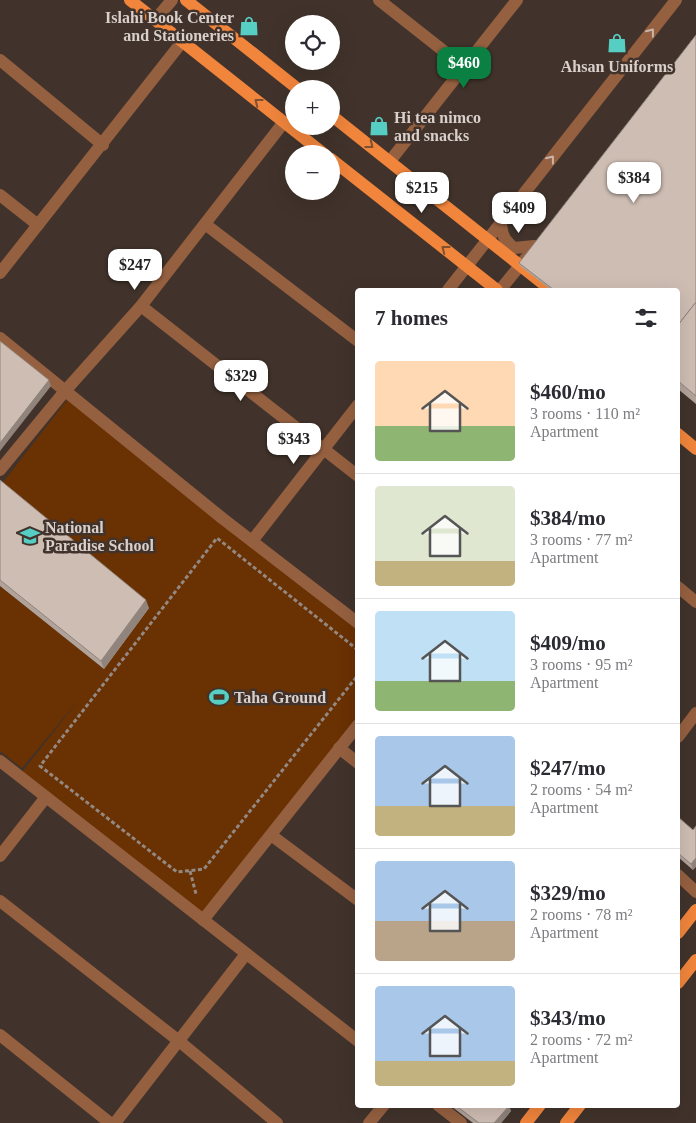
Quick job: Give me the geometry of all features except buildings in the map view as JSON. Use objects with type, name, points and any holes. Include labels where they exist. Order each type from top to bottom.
[{"type":"main road","points":[[130,0],[313,145]]},
{"type":"main road","points":[[186,0],[287,80]]},
{"type":"main road","points":[[340,122],[548,288]]},
{"type":"main road","points":[[340,166],[496,288]]},
{"type":"main road","points":[[680,436],[696,449]]},
{"type":"main road","points":[[680,931],[696,910]]},
{"type":"main road","points":[[680,980],[696,960]]},
{"type":"main road","points":[[526,1123],[538,1108]]},
{"type":"main road","points":[[566,1123],[578,1108]]},
{"type":"street","points":[[155,20],[172,0]]},
{"type":"street","points":[[379,0],[464,67]]},
{"type":"street","points":[[390,161],[517,0]]},
{"type":"street","points":[[450,288],[676,0]]},
{"type":"street","points":[[0,274],[182,42]]},
{"type":"street","points":[[0,60],[103,145]]},
{"type":"street","points":[[0,470],[65,391],[141,306],[284,122]]},
{"type":"street","points":[[0,195],[38,225]]},
{"type":"street","points":[[501,223],[502,236],[514,248],[537,243],[501,288]]},
{"type":"street","points":[[205,224],[355,339]]},
{"type":"street","points":[[141,306],[355,474]]},
{"type":"street","points":[[0,338],[222,518],[355,621]]},
{"type":"street","points":[[252,541],[355,409]]},
{"type":"street","points":[[680,589],[696,602]]},
{"type":"street","points":[[680,733],[696,713]]},
{"type":"street","points":[[204,920],[355,729]]},
{"type":"street","points":[[339,748],[355,761]]},
{"type":"street","points":[[0,761],[355,1039]]},
{"type":"street","points":[[0,856],[46,797]]},
{"type":"street","points":[[271,835],[355,898]]},
{"type":"street","points":[[680,877],[696,892]]},
{"type":"street","points":[[0,901],[179,1041],[278,1123]]},
{"type":"street","points":[[115,1123],[246,954]]},
{"type":"street","points":[[0,1035],[110,1123]]},
{"type":"street","points":[[369,1123],[382,1108]]},
{"type":"street","points":[[442,1108],[461,1123]]},
{"type":"path","points":[[355,648],[216,538],[40,766],[177,872],[204,869],[355,679]]},
{"type":"shaded area","name":"Taha Ground","points":[[71,395],[355,622],[355,728],[203,920],[19,776],[81,697],[22,768],[0,751],[0,586],[104,669],[0,486]]},
{"type":"place","name":"Islahi Book Center and Stationeries","points":[[249,26]]},
{"type":"place","name":"Ahsan Uniforms","points":[[617,43]]},
{"type":"place","name":"Hi tea nimco and snacks","points":[[379,126]]},
{"type":"place","name":"National Paradise School","points":[[30,536]]},
{"type":"place","name":"Taha Ground","points":[[219,697]]}]
